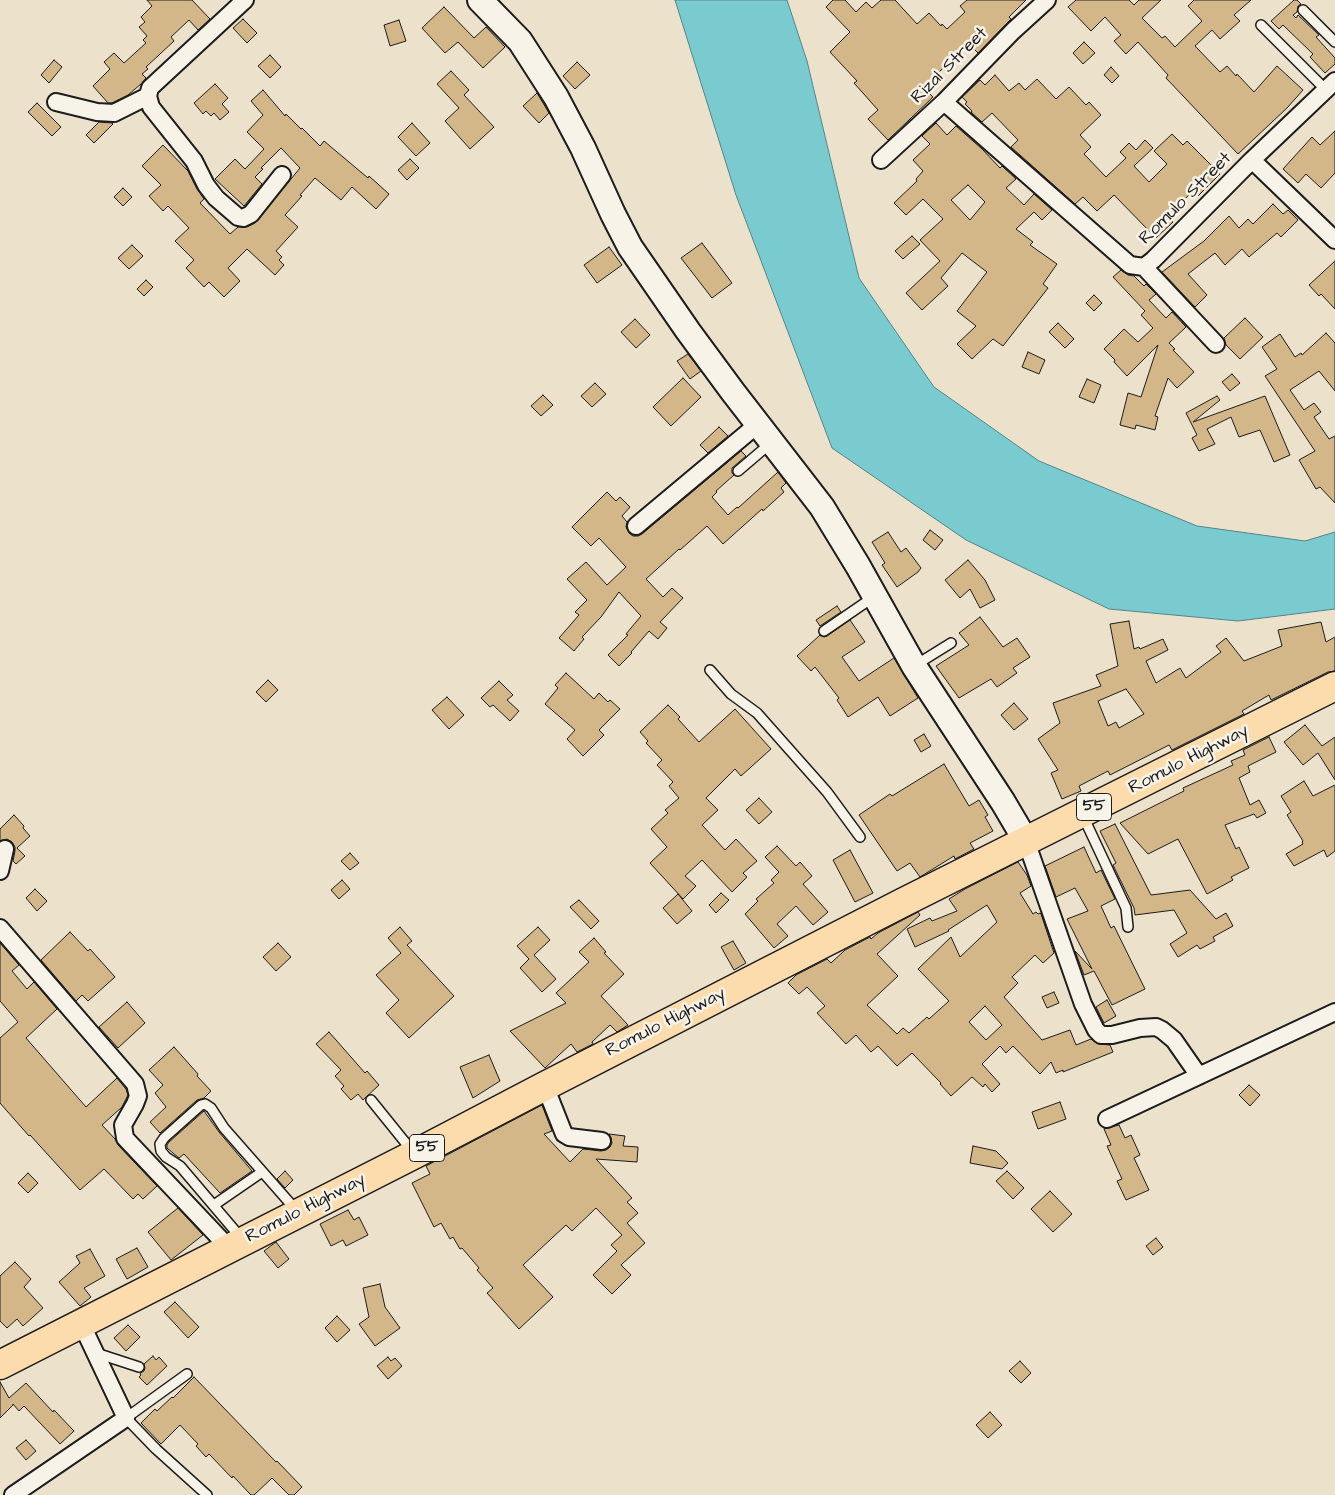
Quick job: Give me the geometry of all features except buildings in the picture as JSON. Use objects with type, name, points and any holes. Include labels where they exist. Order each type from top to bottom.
[{"type":"highway","name":"Romulo Highway","points":[[0,1365],[904,902],[1335,686]]},
{"type":"street","points":[[480,0],[520,41],[556,97],[630,246],[688,332],[822,507],[842,538],[914,666],[1003,802],[1026,842],[1083,1004],[1096,1030],[1101,1035],[1112,1035],[1140,1028],[1162,1030],[1174,1040],[1200,1076]]},
{"type":"street","name":"Rizal Street","points":[[882,160],[944,102],[1013,31],[1047,0]]},
{"type":"street","points":[[235,3],[150,88],[148,96],[151,106],[194,161],[206,185],[216,198],[238,217],[242,218],[251,214],[282,175]]},
{"type":"street","name":"Romulo Street","points":[[944,102],[1130,265],[1144,267],[1330,85]]},
{"type":"street","points":[[56,102],[97,112],[114,113],[148,96]]},
{"type":"street","points":[[1252,160],[1335,240]]},
{"type":"street","points":[[1144,267],[1216,344]]},
{"type":"street","points":[[636,526],[765,433]]},
{"type":"street","points":[[0,871],[5,849]]},
{"type":"street","points":[[0,928],[135,1084],[138,1096],[123,1125],[125,1138],[236,1245]]},
{"type":"street","points":[[1107,1119],[1335,1012]]},
{"type":"street","points":[[545,1086],[564,1134],[569,1137],[602,1141]]},
{"type":"street","points":[[13,1495],[126,1418],[81,1323]]},
{"type":"lane","points":[[1303,10],[1335,42]]},
{"type":"lane","points":[[1261,25],[1330,85]]},
{"type":"lane","points":[[738,471],[765,433]]},
{"type":"lane","points":[[824,631],[875,596]]},
{"type":"lane","points":[[914,666],[951,643]]},
{"type":"lane","points":[[710,670],[731,694],[757,713],[827,792],[860,837]]},
{"type":"lane","points":[[1082,813],[1126,908],[1128,927]]},
{"type":"lane","points":[[371,1100],[415,1154]]},
{"type":"lane","points":[[236,1245],[214,1205],[180,1166],[163,1154],[160,1147],[161,1140],[201,1105],[205,1104],[211,1108],[224,1128],[299,1212]]},
{"type":"lane","points":[[214,1205],[262,1172]]},
{"type":"lane","points":[[96,1353],[139,1367]]},
{"type":"lane","points":[[187,1374],[126,1418],[156,1449],[207,1495]]},
{"type":"water","points":[[675,0],[787,0],[807,61],[859,278],[934,387],[1039,461],[1197,526],[1305,541],[1335,532],[1335,609],[1238,621],[1109,609],[966,540],[832,448],[736,195]]}]
